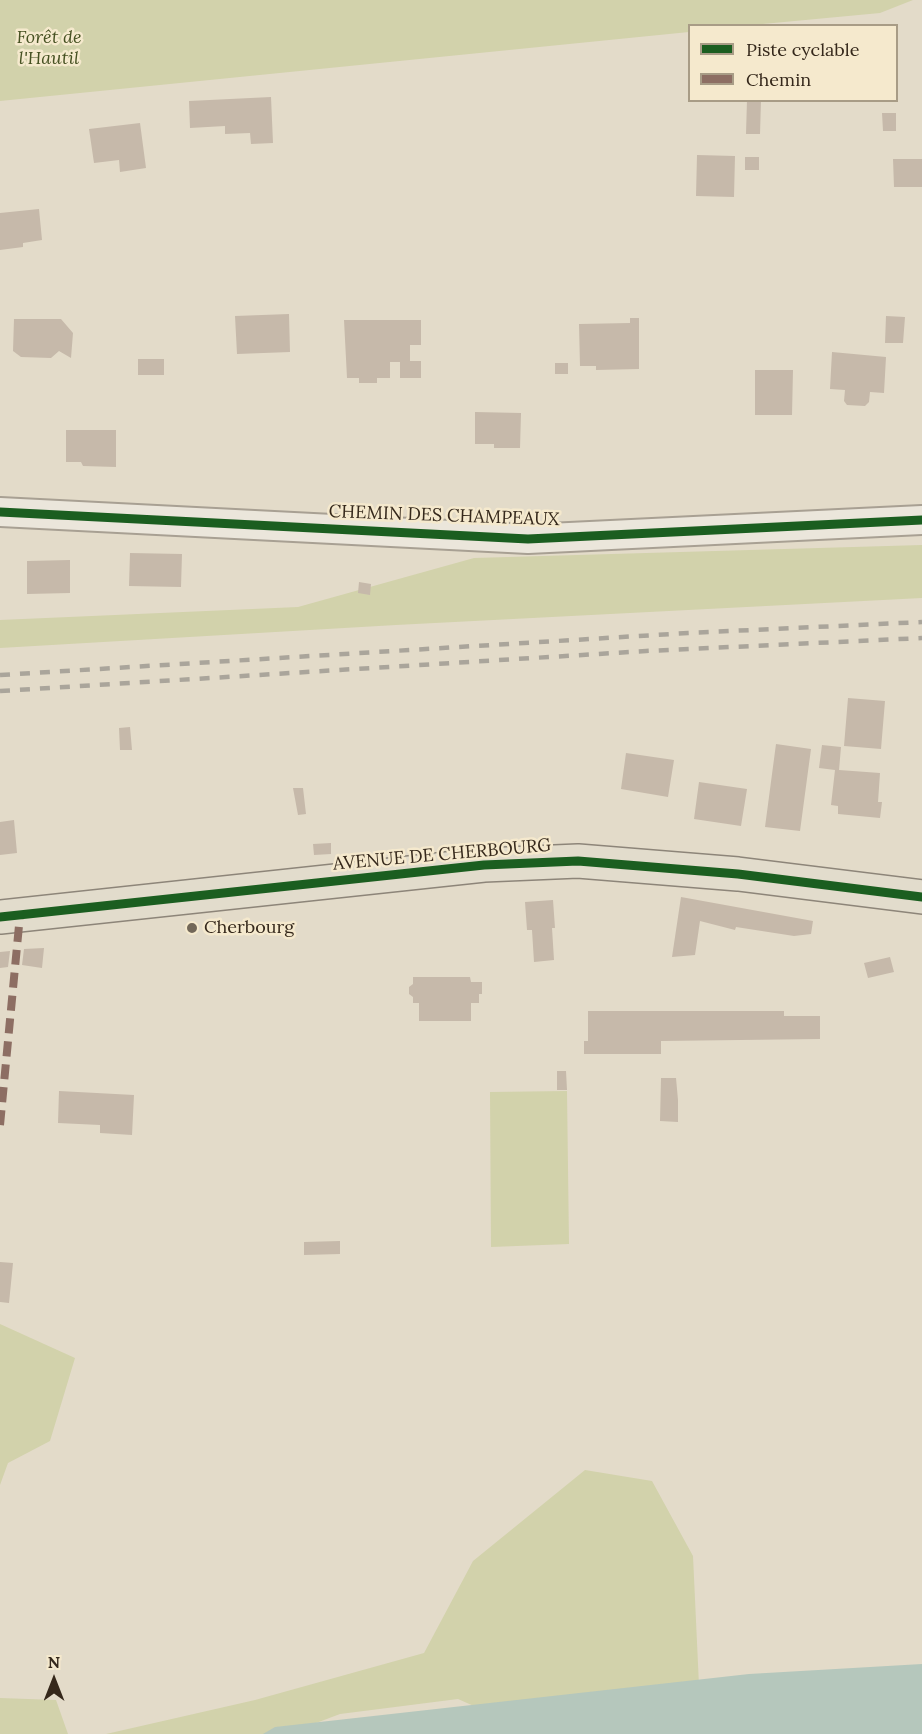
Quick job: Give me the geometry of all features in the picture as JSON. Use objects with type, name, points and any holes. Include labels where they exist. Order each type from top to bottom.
[{"type":"main road","name":"AVENUE DE CHERBOURG","points":[[0,917],[484,864],[578,861],[738,874],[922,897]]},
{"type":"street","name":"CHEMIN DES CHAMPEAUX","points":[[0,512],[528,539],[922,520]]},
{"type":"green space","name":"Forêt de l'Hautil","points":[[0,0],[913,0],[880,13],[763,24],[688,24],[688,32],[0,101]]},
{"type":"green space","points":[[922,545],[922,598],[0,648],[0,620],[298,607],[474,558]]},
{"type":"green space","points":[[567,1091],[569,1244],[491,1247],[490,1092]]},
{"type":"green space","points":[[0,1324],[75,1358],[50,1441],[8,1463],[0,1485]]},
{"type":"green space","points":[[585,1470],[652,1481],[693,1556],[700,1707],[494,1715],[458,1699],[340,1714],[287,1734],[106,1734],[255,1700],[424,1653],[473,1561]]},
{"type":"green space","points":[[0,1698],[56,1700],[68,1734],[0,1734]]},
{"type":"shaded area","points":[[922,1664],[922,1734],[263,1734],[275,1727],[749,1674]]},
{"type":"building","points":[[271,97],[273,143],[251,144],[250,133],[225,134],[225,126],[190,128],[189,101]]},
{"type":"building","points":[[747,102],[761,102],[760,134],[746,134]]},
{"type":"building","points":[[882,113],[896,113],[896,131],[883,131]]},
{"type":"building","points":[[140,123],[146,168],[120,172],[119,160],[94,163],[89,129]]},
{"type":"building","points":[[697,155],[735,156],[734,197],[696,196]]},
{"type":"building","points":[[745,157],[759,157],[759,170],[745,170]]},
{"type":"building","points":[[893,159],[922,159],[922,187],[894,187]]},
{"type":"building","points":[[39,209],[42,240],[23,243],[23,247],[0,250],[0,213]]},
{"type":"building","points":[[289,314],[290,352],[237,354],[235,316]]},
{"type":"building","points":[[886,316],[905,317],[903,343],[885,343]]},
{"type":"building","points":[[630,318],[639,318],[639,369],[596,370],[596,366],[580,366],[579,324],[630,323]]},
{"type":"building","points":[[14,319],[61,319],[73,333],[71,358],[59,351],[51,358],[21,357],[13,351]]},
{"type":"building","points":[[344,320],[421,320],[421,345],[410,345],[410,361],[421,361],[421,378],[400,378],[400,362],[390,362],[390,378],[377,378],[377,383],[359,383],[359,378],[347,378]]},
{"type":"building","points":[[832,352],[886,357],[884,393],[870,392],[869,402],[865,406],[847,405],[844,401],[845,390],[830,389]]},
{"type":"building","points":[[138,359],[164,359],[164,375],[138,375]]},
{"type":"building","points":[[555,363],[568,363],[568,374],[555,374]]},
{"type":"building","points":[[755,370],[793,370],[792,415],[755,415]]},
{"type":"building","points":[[475,412],[521,413],[520,448],[494,448],[494,444],[475,444]]},
{"type":"building","points":[[66,430],[116,430],[116,467],[83,466],[81,462],[66,462]]},
{"type":"building","points":[[130,553],[182,554],[181,587],[129,586]]},
{"type":"building","points":[[70,560],[70,593],[27,594],[27,561]]},
{"type":"building","points":[[359,582],[371,584],[370,595],[358,593]]},
{"type":"building","points":[[848,698],[885,701],[881,749],[844,746]]},
{"type":"building","points":[[130,727],[132,750],[120,750],[119,728]]},
{"type":"building","points":[[776,744],[811,749],[800,831],[765,827]]},
{"type":"building","points":[[822,745],[841,747],[839,770],[880,773],[878,802],[882,802],[880,818],[838,814],[838,806],[831,805],[835,770],[819,768]]},
{"type":"building","points":[[626,753],[674,760],[668,797],[621,789]]},
{"type":"building","points":[[699,782],[747,789],[741,826],[694,819]]},
{"type":"building","points":[[293,788],[303,788],[306,814],[298,815]]},
{"type":"building","points":[[14,820],[17,853],[0,855],[0,822]]},
{"type":"building","points":[[331,843],[331,854],[314,855],[313,844]]},
{"type":"building","points":[[681,897],[813,921],[811,934],[794,936],[736,927],[735,930],[700,921],[695,955],[672,957]]},
{"type":"building","points":[[553,900],[554,960],[534,962],[532,930],[527,930],[525,902]]},
{"type":"building","points":[[44,948],[42,968],[22,965],[24,949]]},
{"type":"building","points":[[10,951],[8,967],[0,968],[0,952]]},
{"type":"building","points":[[890,957],[894,972],[868,978],[864,963]]},
{"type":"building","points":[[413,977],[470,977],[471,982],[482,982],[479,1003],[471,1003],[471,1021],[419,1021],[419,1003],[413,1003],[413,997],[409,994]]},
{"type":"building","points":[[588,1011],[784,1011],[784,1016],[820,1016],[820,1039],[661,1041],[661,1054],[584,1054],[584,1041],[588,1041]]},
{"type":"building","points":[[557,1071],[566,1071],[567,1090],[557,1090]]},
{"type":"building","points":[[661,1078],[676,1078],[678,1122],[660,1121]]},
{"type":"building","points":[[59,1091],[134,1095],[132,1135],[100,1133],[100,1125],[58,1123]]},
{"type":"building","points":[[340,1241],[340,1254],[304,1255],[304,1242]]},
{"type":"building","points":[[0,1262],[13,1263],[9,1303],[0,1302]]},
{"type":"railway","points":[[0,675],[688,633],[922,622]]},
{"type":"railway","points":[[0,691],[646,651],[922,638]]},
{"type":"marked path","points":[[0,1125],[20,915]]},
{"type":"cycle path","points":[[0,512],[528,539],[922,520]]},
{"type":"cycle path","points":[[0,917],[484,865],[578,861],[738,874],[922,897]]},
{"type":"place","name":"Cherbourg","points":[[192,928]]}]
